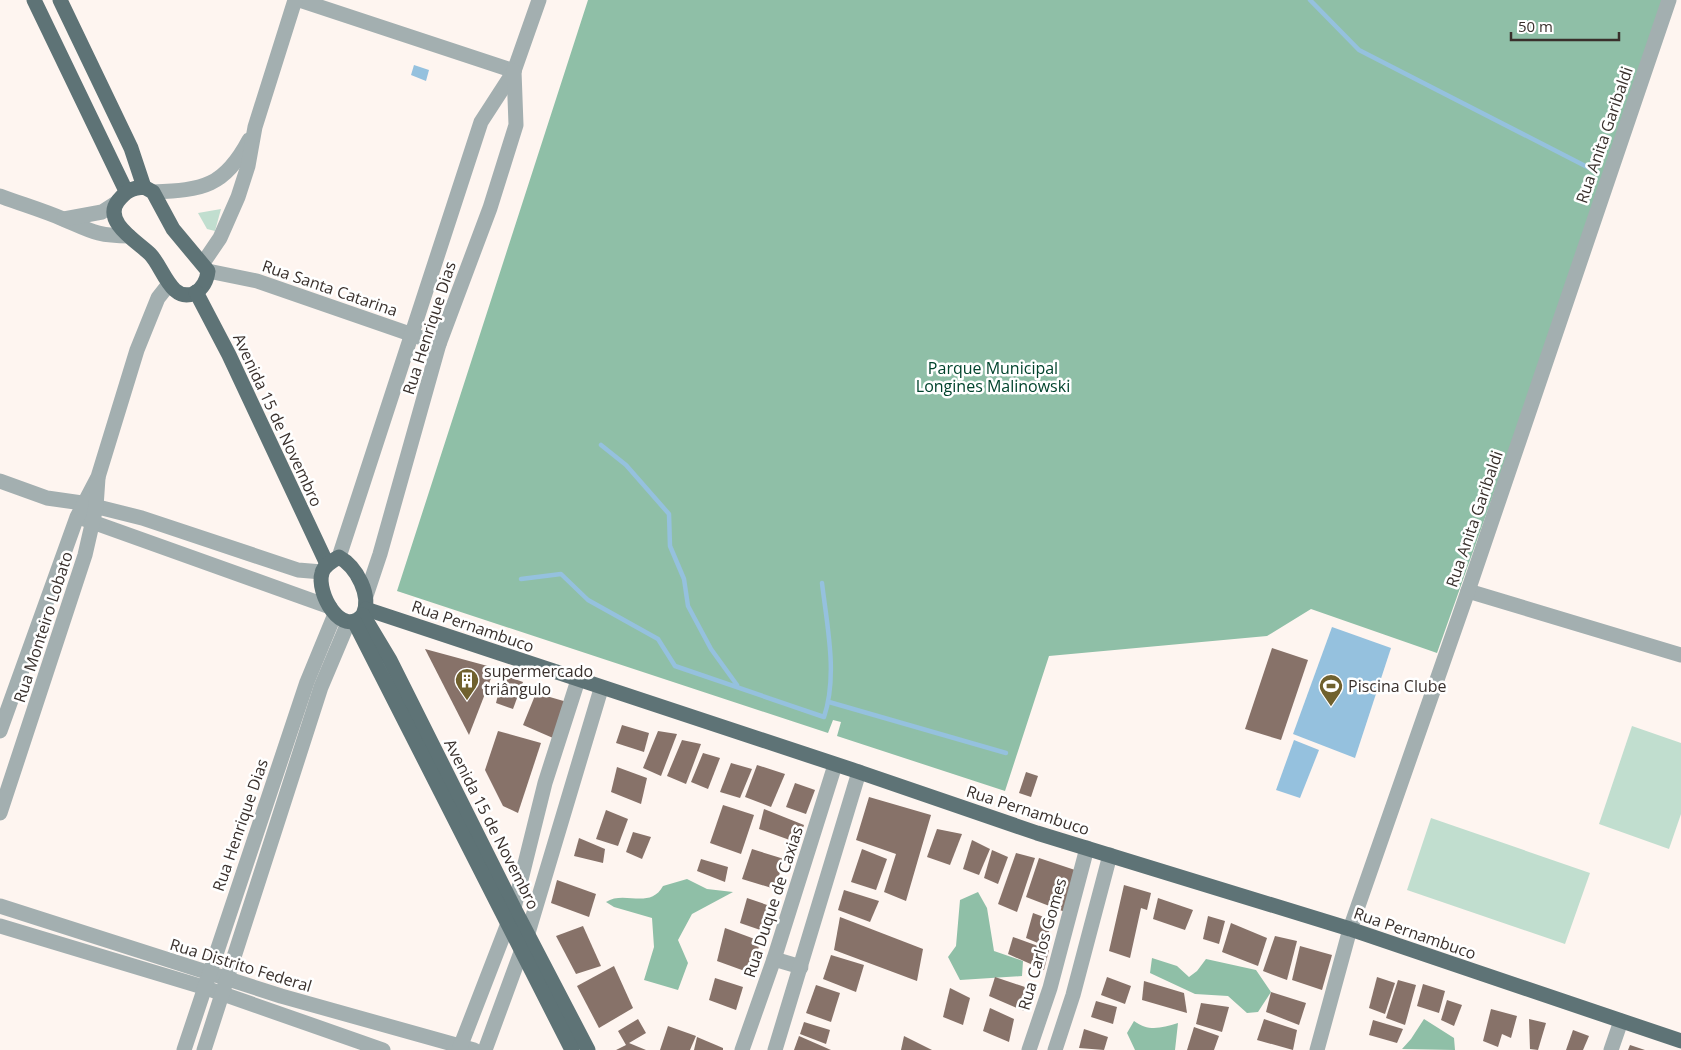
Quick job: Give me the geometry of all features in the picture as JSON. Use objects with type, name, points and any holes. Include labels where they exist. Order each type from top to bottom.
[{"type":"main road","points":[[34,0],[93,126],[126,191]]},
{"type":"main road","points":[[60,0],[116,116],[148,190],[173,229],[205,267],[207,279],[196,292],[187,295],[178,293],[169,284],[151,255],[120,228],[115,211],[116,203],[126,191],[148,190]]},
{"type":"main road","points":[[93,126],[116,116]]},
{"type":"main road","name":"Avenida 15 de Novembro","points":[[196,292],[229,355],[329,565],[321,583],[352,612],[390,660],[514,908],[588,1050]]},
{"type":"main road","name":"Avenida 15 de Novembro","points":[[329,565],[346,561],[354,572],[352,612],[507,925],[572,1050]]},
{"type":"main road","name":"Rua Pernambuco","points":[[352,612],[578,680],[859,772],[1036,833],[1350,929],[1681,1041]]},
{"type":"street","points":[[205,267],[238,197],[248,166],[255,127],[297,0],[514,71]]},
{"type":"street","name":"Rua Henrique Dias","points":[[329,565],[412,335],[481,122],[514,71],[539,0]]},
{"type":"street","name":"Rua Anita Garibaldi","points":[[1317,1050],[1350,929],[1468,591],[1669,0]]},
{"type":"street","name":"Rua Henrique Dias","points":[[204,1050],[321,688],[352,612],[380,554],[439,344],[490,208],[516,125],[514,71]]},
{"type":"street","points":[[148,190],[182,191],[198,188],[223,177],[241,154],[255,127]]},
{"type":"street","points":[[0,196],[64,219],[87,231],[107,236],[129,236]]},
{"type":"street","points":[[64,219],[102,212],[116,203]]},
{"type":"street","name":"Rua Santa Catarina","points":[[205,267],[257,281],[439,344]]},
{"type":"street","name":"Rua Monteiro Lobato","points":[[0,731],[98,477],[137,350],[158,298],[169,284]]},
{"type":"street","name":"Rua Pernambuco","points":[[0,482],[85,509],[142,518],[298,570],[329,565]]},
{"type":"street","name":"Rua Pernambuco","points":[[85,509],[92,522],[352,612]]},
{"type":"street","name":"Rua Monteiro Lobato","points":[[0,813],[85,555],[92,522]]},
{"type":"street","points":[[1468,591],[1681,655]]},
{"type":"street","name":"Rua Henrique Dias","points":[[184,1050],[205,980],[307,682],[352,612]]},
{"type":"street","points":[[464,1048],[514,908],[545,783],[578,680]]},
{"type":"street","points":[[485,1050],[528,933],[601,688]]},
{"type":"street","name":"Rua Duque de Caxias","points":[[742,1050],[774,959],[835,765]]},
{"type":"street","points":[[775,1050],[859,772]]},
{"type":"street","points":[[545,783],[570,789]]},
{"type":"street","name":"Rua Carlos Gomes","points":[[1029,1050],[1050,988],[1087,848]]},
{"type":"street","points":[[1055,1050],[1073,995],[1110,855]]},
{"type":"street","name":"Rua Distrito Federal","points":[[0,906],[205,980],[222,994],[383,1050]]},
{"type":"street","name":"Rua Distrito Federal","points":[[0,926],[205,980],[228,979],[464,1048]]},
{"type":"street","points":[[774,959],[801,967]]},
{"type":"street","points":[[1050,988],[1073,995]]},
{"type":"street","points":[[1611,1050],[1621,1021]]},
{"type":"green space","name":"Parque Municipal Longines Malinowski","points":[[588,0],[1662,0],[1589,225],[1437,653],[1311,609],[1267,636],[1049,656],[1005,791],[837,736],[841,722],[833,720],[828,733],[397,591]]},
{"type":"green space","points":[[221,209],[215,231],[207,229],[198,213]]},
{"type":"green space","points":[[1632,726],[1681,743],[1681,814],[1669,849],[1599,824]]},
{"type":"green space","points":[[1431,818],[1590,873],[1565,944],[1407,890]]},
{"type":"green space","points":[[687,879],[707,889],[733,892],[692,914],[678,940],[688,963],[678,990],[644,980],[654,947],[652,918],[614,907],[606,902],[621,898],[651,897],[658,893],[663,886]]},
{"type":"green space","points":[[978,892],[987,908],[994,951],[1023,961],[1022,976],[960,980],[948,957],[956,946],[960,900]]},
{"type":"green space","points":[[1152,958],[1177,966],[1189,977],[1197,971],[1206,959],[1256,970],[1271,992],[1258,1012],[1247,1013],[1228,996],[1195,994],[1150,973]]},
{"type":"green space","points":[[1424,1019],[1454,1038],[1455,1050],[1402,1049]]},
{"type":"green space","points":[[1134,1021],[1150,1028],[1178,1023],[1175,1050],[1135,1050],[1127,1033]]},
{"type":"water","points":[[414,65],[429,70],[426,81],[411,75]]},
{"type":"water","points":[[1332,627],[1391,648],[1355,758],[1293,734]]},
{"type":"water","points":[[1294,740],[1319,750],[1300,798],[1276,790]]},
{"type":"building","points":[[1272,648],[1308,660],[1281,740],[1245,729]]},
{"type":"building","name":"supermercado triângulo","points":[[425,649],[495,668],[469,735]]},
{"type":"building","points":[[503,675],[523,682],[513,709],[496,703]]},
{"type":"building","points":[[536,693],[567,702],[553,738],[523,725]]},
{"type":"building","points":[[622,725],[649,733],[644,752],[616,743]]},
{"type":"building","points":[[498,731],[541,743],[518,813],[503,806],[485,770]]},
{"type":"building","points":[[658,731],[677,734],[661,776],[643,768]]},
{"type":"building","points":[[682,740],[701,744],[686,784],[667,776]]},
{"type":"building","points":[[703,753],[720,758],[708,789],[691,782]]},
{"type":"building","points":[[731,763],[752,769],[740,798],[720,792]]},
{"type":"building","points":[[757,765],[785,774],[771,807],[745,797]]},
{"type":"building","points":[[617,767],[647,778],[641,804],[611,792]]},
{"type":"building","points":[[1026,772],[1038,776],[1031,797],[1019,793]]},
{"type":"building","points":[[795,783],[815,790],[806,814],[786,807]]},
{"type":"building","points":[[869,797],[931,815],[906,901],[884,892],[896,854],[856,840]]},
{"type":"building","points":[[723,805],[754,815],[741,854],[710,843]]},
{"type":"building","points":[[764,809],[804,825],[798,843],[759,829]]},
{"type":"building","points":[[606,810],[628,819],[618,846],[596,839]]},
{"type":"building","points":[[937,829],[962,834],[950,865],[927,857]]},
{"type":"building","points":[[633,832],[651,837],[642,859],[626,852]]},
{"type":"building","points":[[579,838],[605,849],[603,863],[574,856]]},
{"type":"building","points":[[972,840],[990,849],[979,875],[963,869]]},
{"type":"building","points":[[752,849],[784,859],[775,889],[742,879]]},
{"type":"building","points":[[862,849],[887,859],[876,890],[851,882]]},
{"type":"building","points":[[992,850],[1008,857],[998,884],[984,878]]},
{"type":"building","points":[[1016,853],[1035,858],[1017,912],[998,904]]},
{"type":"building","points":[[1039,858],[1078,871],[1065,912],[1026,897]]},
{"type":"building","points":[[701,859],[728,867],[725,882],[697,871]]},
{"type":"building","points":[[557,880],[596,894],[589,917],[551,903]]},
{"type":"building","points":[[1124,885],[1151,893],[1147,910],[1141,908],[1130,958],[1109,951]]},
{"type":"building","points":[[844,890],[879,901],[870,922],[838,910]]},
{"type":"building","points":[[747,898],[776,908],[769,933],[740,923]]},
{"type":"building","points":[[1158,898],[1193,910],[1185,930],[1153,919]]},
{"type":"building","points":[[1033,913],[1052,920],[1045,946],[1026,938]]},
{"type":"building","points":[[1208,916],[1225,921],[1219,944],[1203,939]]},
{"type":"building","points":[[840,917],[923,949],[917,981],[834,950]]},
{"type":"building","points":[[1231,923],[1267,938],[1258,966],[1222,952]]},
{"type":"building","points":[[583,926],[601,966],[576,974],[556,936]]},
{"type":"building","points":[[725,928],[760,941],[753,974],[717,961]]},
{"type":"building","points":[[1275,936],[1297,941],[1287,980],[1263,971]]},
{"type":"building","points":[[1013,937],[1049,950],[1044,970],[1008,954]]},
{"type":"building","points":[[1300,946],[1332,955],[1322,990],[1292,980]]},
{"type":"building","points":[[831,955],[864,965],[856,992],[823,979]]},
{"type":"building","points":[[614,966],[633,1008],[599,1028],[577,986]]},
{"type":"building","points":[[995,977],[1031,989],[1024,1011],[989,996]]},
{"type":"building","points":[[1107,977],[1131,986],[1125,1004],[1101,995]]},
{"type":"building","points":[[1377,977],[1395,983],[1385,1014],[1369,1008]]},
{"type":"building","points":[[715,978],[743,987],[736,1010],[709,1000]]},
{"type":"building","points":[[1398,980],[1416,985],[1405,1025],[1386,1018]]},
{"type":"building","points":[[1144,981],[1184,993],[1187,1013],[1142,1000]]},
{"type":"building","points":[[1423,984],[1445,991],[1439,1013],[1417,1006]]},
{"type":"building","points":[[816,985],[840,993],[831,1022],[806,1013]]},
{"type":"building","points":[[950,988],[970,998],[963,1025],[943,1017]]},
{"type":"building","points":[[1271,992],[1306,1003],[1299,1025],[1266,1012]]},
{"type":"building","points":[[1447,1000],[1462,1005],[1454,1026],[1441,1020]]},
{"type":"building","points":[[1096,1001],[1117,1007],[1113,1024],[1091,1017]]},
{"type":"building","points":[[1201,1003],[1229,1007],[1222,1032],[1196,1024]]},
{"type":"building","points":[[990,1008],[1014,1019],[1009,1042],[983,1031]]},
{"type":"building","points":[[1491,1009],[1517,1016],[1511,1038],[1502,1034],[1498,1047],[1483,1041]]},
{"type":"building","points":[[638,1019],[646,1033],[629,1043],[646,1050],[616,1050],[626,1045],[618,1031]]},
{"type":"building","points":[[1264,1019],[1297,1030],[1293,1050],[1257,1040]]},
{"type":"building","points":[[1529,1019],[1546,1023],[1538,1050],[1530,1049]]},
{"type":"building","points":[[1373,1020],[1403,1029],[1397,1043],[1369,1035]]},
{"type":"building","points":[[804,1022],[830,1030],[826,1044],[800,1034]]},
{"type":"building","points":[[668,1026],[696,1036],[690,1050],[660,1050]]},
{"type":"building","points":[[1194,1027],[1219,1036],[1214,1050],[1187,1050]]},
{"type":"building","points":[[1084,1029],[1108,1037],[1104,1050],[1079,1048]]},
{"type":"building","points":[[1573,1030],[1589,1036],[1583,1050],[1566,1050]]},
{"type":"building","points":[[799,1036],[831,1050],[794,1050]]},
{"type":"building","points":[[904,1036],[932,1050],[901,1050]]},
{"type":"building","points":[[697,1037],[723,1048],[723,1050],[694,1050]]},
{"type":"building","points":[[1630,1045],[1645,1050],[1628,1050]]},
{"type":"waterway","points":[[1310,0],[1359,50],[1597,172]]},
{"type":"waterway","points":[[601,445],[626,465],[669,514],[670,546],[684,579],[688,606],[711,649],[737,685]]},
{"type":"waterway","points":[[521,579],[561,574],[588,600],[658,639],[675,666],[824,717],[828,701],[831,667],[829,633],[822,583]]},
{"type":"waterway","points":[[829,702],[1006,753]]},
{"type":"place","name":"supermercado triângulo","points":[[467,701]]},
{"type":"place","name":"Piscina Clube","points":[[1331,707]]}]
